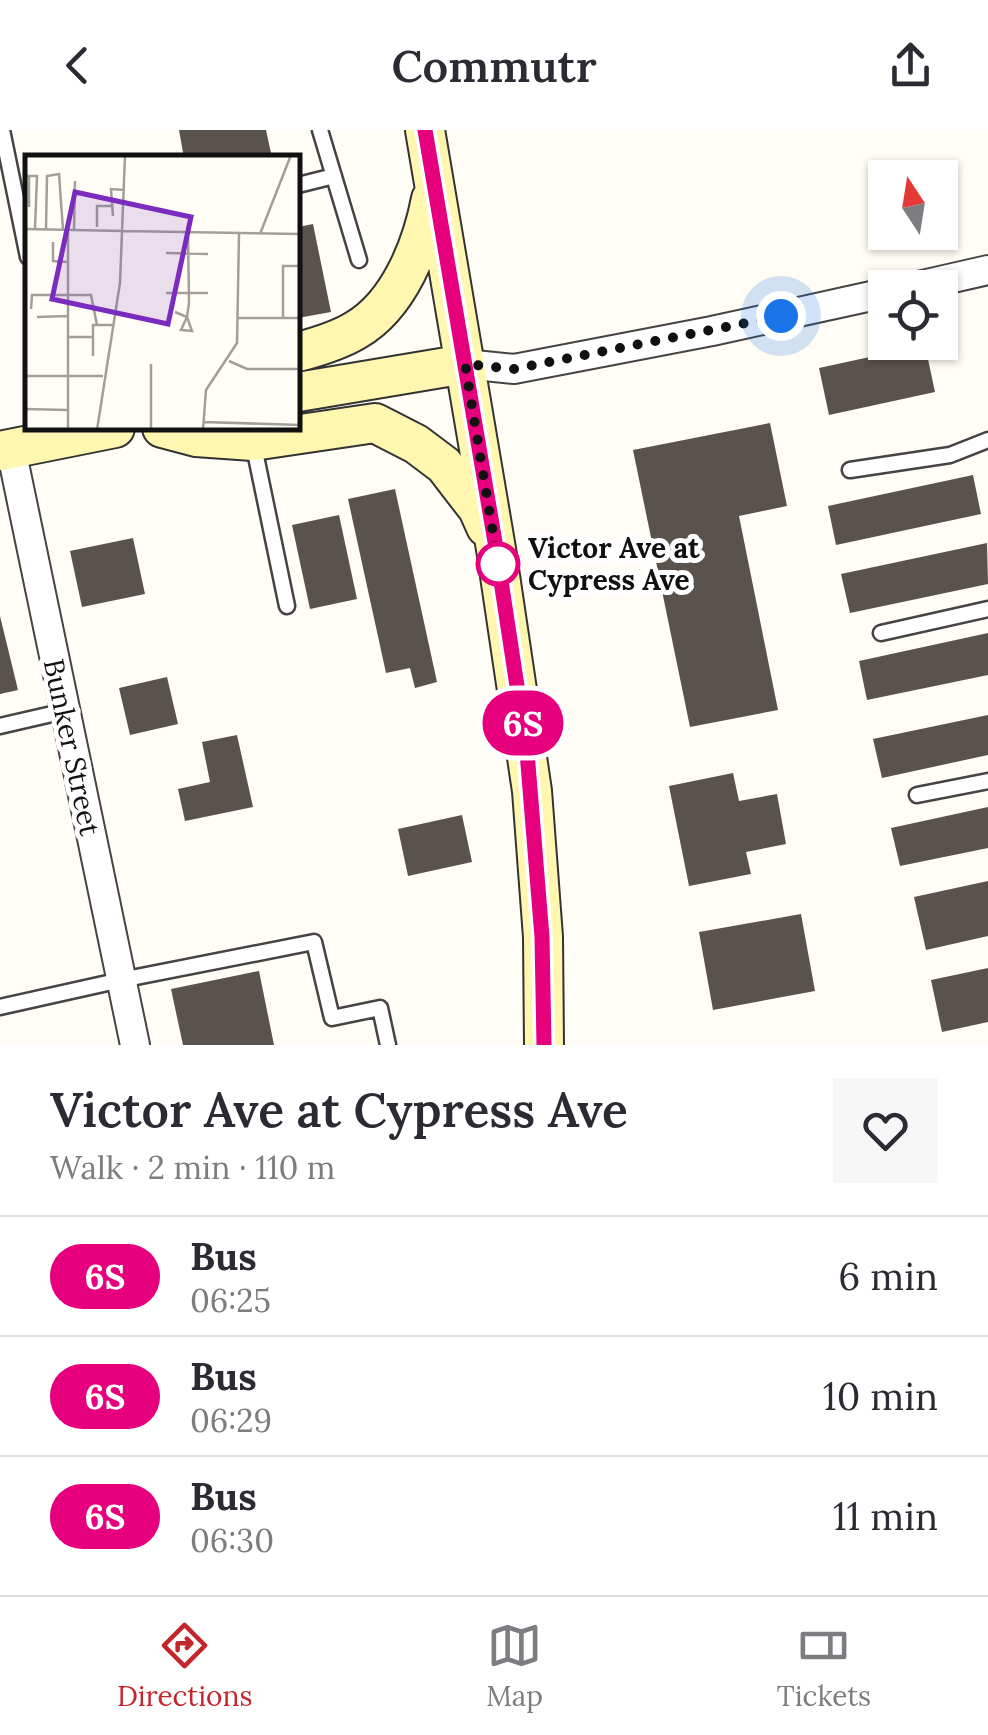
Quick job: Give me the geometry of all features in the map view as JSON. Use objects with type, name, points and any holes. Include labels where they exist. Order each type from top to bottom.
[{"type":"main road","points":[[425,130],[496,548],[532,791],[542,937],[544,1045]]},
{"type":"main road","points":[[300,352],[323,346],[358,329],[402,281],[426,228],[434,182]]},
{"type":"main road","points":[[300,392],[465,364]]},
{"type":"main road","points":[[170,430],[196,437],[253,441],[375,423],[416,444],[444,465],[478,509],[496,548]]},
{"type":"main road","points":[[5,450],[63,433],[94,430]]},
{"type":"street","points":[[958,277],[988,270]]},
{"type":"street","points":[[465,364],[514,369],[868,297]]},
{"type":"street","name":"Bunker Street","points":[[5,450],[135,1045]]},
{"type":"lane","points":[[2,130],[25,242]]},
{"type":"lane","points":[[320,130],[359,260]]},
{"type":"lane","points":[[300,184],[334,176]]},
{"type":"lane","points":[[850,470],[950,455],[988,440]]},
{"type":"lane","points":[[253,441],[287,606]]},
{"type":"lane","points":[[881,633],[988,608]]},
{"type":"lane","points":[[0,726],[65,712]]},
{"type":"lane","points":[[917,796],[988,780]]},
{"type":"lane","points":[[0,1007],[314,942],[332,1018],[380,1008],[388,1045]]},
{"type":"building","points":[[179,130],[266,130],[271,153],[263,155],[183,155]]},
{"type":"building","points":[[313,224],[331,312],[300,318],[300,227]]},
{"type":"building","points":[[868,357],[928,360],[935,392],[829,415],[819,368]]},
{"type":"building","points":[[770,423],[787,506],[739,516],[778,710],[690,727],[633,450]]},
{"type":"building","points":[[973,475],[981,514],[836,545],[828,506]]},
{"type":"building","points":[[395,489],[437,682],[415,688],[410,668],[386,673],[348,499]]},
{"type":"building","points":[[339,515],[357,599],[310,609],[292,525]]},
{"type":"building","points":[[133,538],[145,594],[82,607],[70,551]]},
{"type":"building","points":[[987,543],[988,584],[850,613],[841,574]]},
{"type":"building","points":[[0,616],[18,690],[0,694]]},
{"type":"building","points":[[988,633],[988,675],[867,700],[859,661]]},
{"type":"building","points":[[167,677],[178,724],[130,735],[119,688]]},
{"type":"building","points":[[988,715],[988,755],[882,778],[873,739]]},
{"type":"building","points":[[237,735],[253,807],[185,821],[178,789],[210,782],[202,742]]},
{"type":"building","points":[[733,773],[739,801],[777,794],[786,844],[746,852],[751,874],[689,886],[669,786]]},
{"type":"building","points":[[988,807],[988,848],[900,866],[891,828]]},
{"type":"building","points":[[462,815],[472,862],[408,876],[398,829]]},
{"type":"building","points":[[988,881],[988,936],[926,950],[914,897]]},
{"type":"building","points":[[801,914],[815,991],[713,1010],[699,932]]},
{"type":"building","points":[[988,968],[988,1022],[942,1032],[931,980]]},
{"type":"building","points":[[259,971],[274,1045],[183,1045],[171,989]]},
{"type":"bus line","name":"6S","points":[[425,130],[527,752],[542,937],[544,1045]]},
{"type":"place","name":"Victor Ave at Cypress Ave","points":[[498,564]]},
{"type":"route","points":[[498,564],[465,364],[514,369],[781,316]]}]
